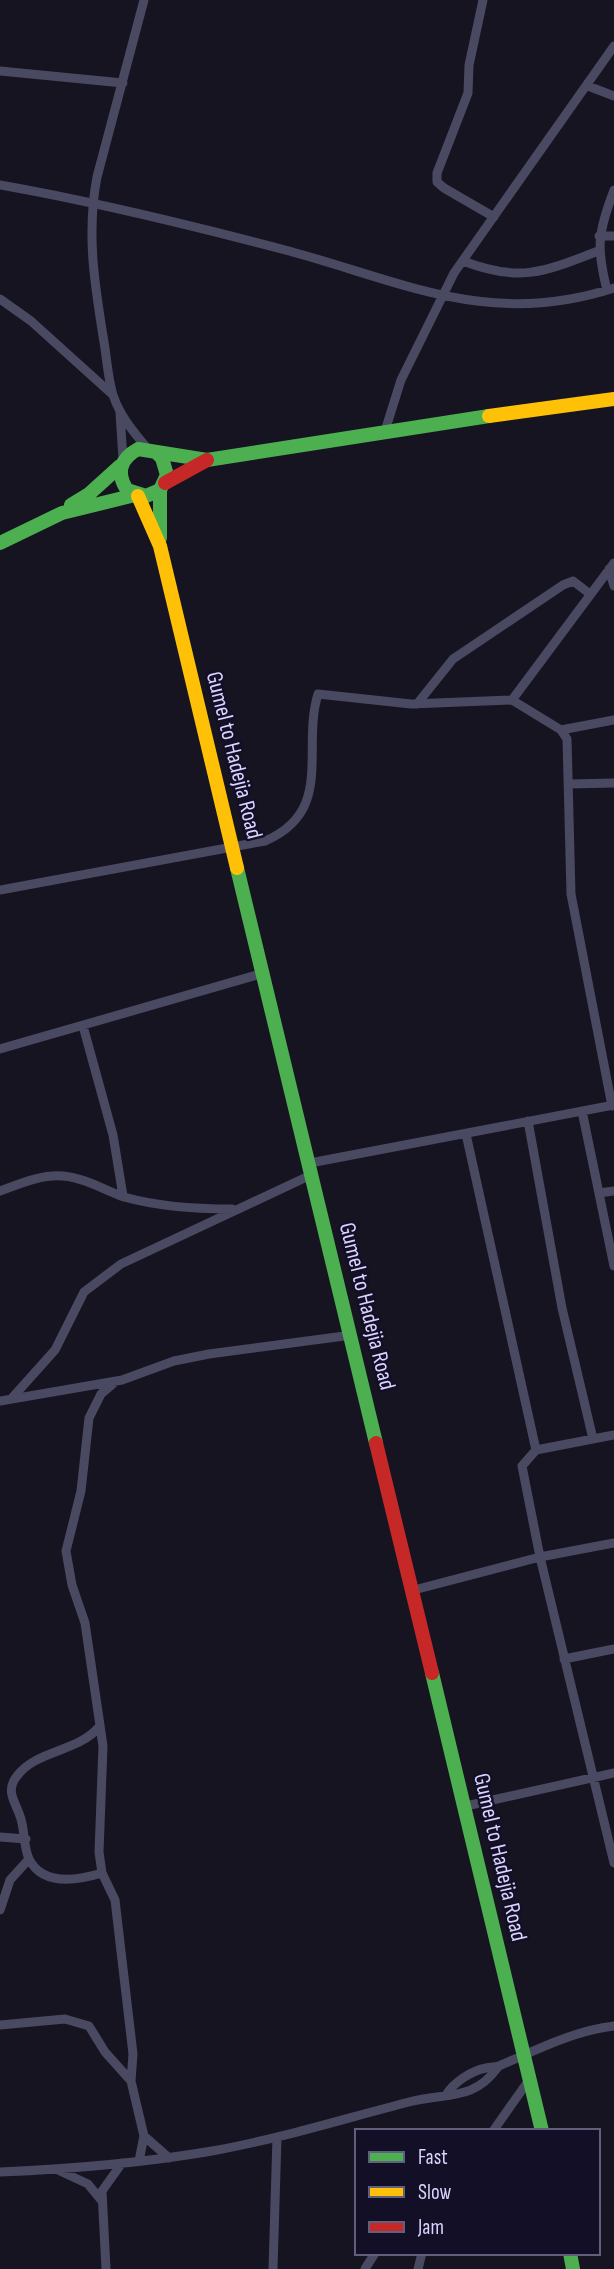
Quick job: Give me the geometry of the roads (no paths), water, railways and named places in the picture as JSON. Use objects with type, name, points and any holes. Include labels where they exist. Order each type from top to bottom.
[{"type":"main road","points":[[0,543],[62,513],[89,495],[138,449],[207,460],[385,431],[614,399]]},
{"type":"main road","points":[[152,451],[166,466],[162,487],[160,546]]},
{"type":"main road","points":[[62,513],[136,496],[153,495],[207,460]]},
{"type":"main road","points":[[122,463],[122,484],[136,496]]},
{"type":"main road","name":"Gumel to Hadejia Road","points":[[136,496],[160,546],[414,1590],[541,2129]]},
{"type":"street","points":[[144,0],[92,202],[93,275],[113,395],[120,412],[152,451]]},
{"type":"street","points":[[482,1],[469,65],[468,93],[437,173],[437,183],[494,217]]},
{"type":"street","points":[[385,431],[401,380],[442,296],[463,261],[614,46]]},
{"type":"street","points":[[0,71],[122,83]]},
{"type":"street","points":[[587,86],[614,96]]},
{"type":"street","points":[[0,185],[92,202],[289,251],[442,296],[499,305],[541,305],[579,300],[611,289],[598,251],[599,236],[614,190]]},
{"type":"street","points":[[599,236],[614,236]]},
{"type":"street","points":[[463,261],[492,272],[524,275],[598,251]]},
{"type":"street","points":[[0,299],[31,321],[113,395]]},
{"type":"street","points":[[120,412],[122,463]]},
{"type":"street","points":[[612,566],[614,586]]},
{"type":"street","points":[[512,700],[612,566]]},
{"type":"street","points":[[417,704],[453,659],[563,585],[573,581],[590,594]]},
{"type":"street","points":[[0,890],[265,841],[284,833],[306,804],[313,787],[317,694],[417,704],[512,700],[561,730],[567,739],[571,894],[613,1105],[466,1133],[312,1169],[121,1264],[84,1292],[55,1350],[12,1398]]},
{"type":"street","points":[[561,730],[614,720]]},
{"type":"street","points":[[569,784],[614,783]]},
{"type":"street","points":[[0,1049],[264,972]]},
{"type":"street","points":[[83,1026],[113,1135],[123,1196]]},
{"type":"street","points":[[582,1111],[614,1266]]},
{"type":"street","points":[[527,1121],[562,1308],[593,1439]]},
{"type":"street","points":[[466,1133],[489,1248],[536,1450]]},
{"type":"street","points":[[0,1191],[43,1177],[62,1176],[90,1182],[123,1196],[192,1209],[234,1209]]},
{"type":"street","points":[[599,1194],[614,1191]]},
{"type":"street","points":[[0,1401],[116,1381],[174,1361],[209,1354],[352,1335]]},
{"type":"street","points":[[116,1381],[101,1394],[89,1418],[81,1491],[66,1552],[72,1585],[85,1623],[100,1727],[104,1773],[98,1829],[102,1873],[115,1900],[133,2054],[131,2081],[144,2136],[139,2161]]},
{"type":"street","points":[[614,1435],[536,1450],[522,1466],[540,1558],[614,1863]]},
{"type":"street","points":[[414,1590],[540,1558],[614,1543]]},
{"type":"street","points":[[565,1659],[614,1649]]},
{"type":"street","points":[[100,1727],[83,1743],[26,1768],[11,1785],[10,1795],[21,1817],[29,1859],[40,1871],[66,1881],[102,1873]]},
{"type":"street","points":[[466,1806],[614,1773]]},
{"type":"street","points":[[0,1837],[26,1839]]},
{"type":"street","points":[[0,1910],[10,1880],[29,1859]]},
{"type":"street","points":[[0,2025],[65,2019],[81,2022],[94,2033],[105,2052],[131,2081]]},
{"type":"street","points":[[0,2182],[3,2172],[169,2158],[276,2137],[446,2095],[462,2096],[479,2088],[498,2067],[524,2053],[575,2034],[614,2026]]},
{"type":"street","points":[[446,2095],[453,2084],[485,2068],[498,2067]]},
{"type":"street","points":[[494,2129],[529,2080]]},
{"type":"street","points":[[144,2136],[169,2158]]},
{"type":"street","points":[[273,2269],[276,2137]]},
{"type":"street","points":[[106,2269],[101,2200],[107,2181],[122,2163]]},
{"type":"street","points":[[56,2169],[88,2184],[101,2200]]}]
